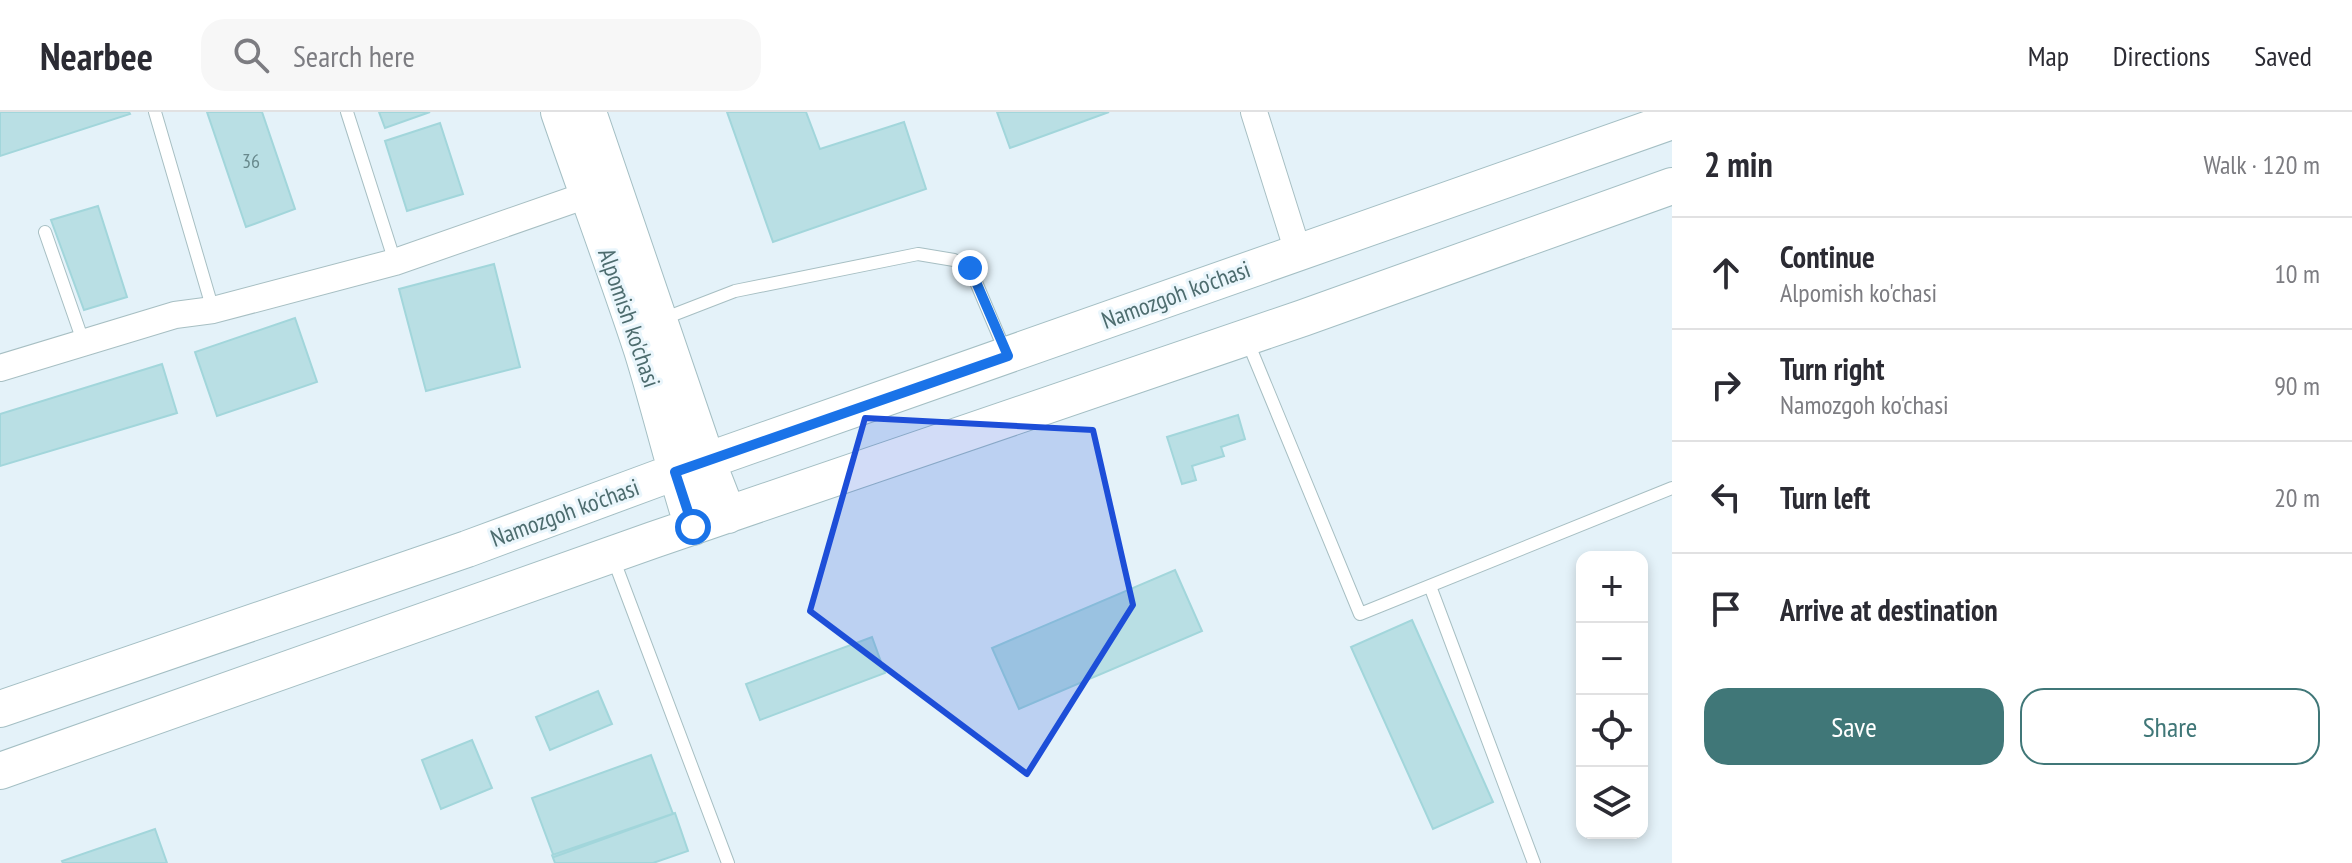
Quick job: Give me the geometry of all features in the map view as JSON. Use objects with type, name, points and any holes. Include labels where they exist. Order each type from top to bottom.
[{"type":"main road","name":"Alpomish ko'chasi","points":[[559,112],[641,349],[668,440],[691,466],[693,527]]},
{"type":"main road","points":[[588,112],[659,320],[691,466],[728,515]]},
{"type":"main road","name":"Namozgoh ko'chasi","points":[[0,709],[452,554],[691,466],[1672,121]]},
{"type":"main road","points":[[0,771],[612,555],[1246,338],[1672,186]]},
{"type":"street","points":[[1254,112],[1298,252]]},
{"type":"street","points":[[0,368],[175,315],[213,310],[395,262],[587,195]]},
{"type":"lane","points":[[155,112],[213,310]]},
{"type":"lane","points":[[347,112],[395,262]]},
{"type":"lane","points":[[45,232],[84,344]]},
{"type":"lane","points":[[659,320],[735,291],[918,254],[954,260],[970,268],[1008,356]]},
{"type":"lane","points":[[1246,338],[1360,614],[1672,488]]},
{"type":"lane","points":[[612,555],[728,863]]},
{"type":"lane","points":[[1430,586],[1534,863]]},
{"type":"highlighted area","points":[[865,418],[1093,430],[1133,605],[1027,774],[810,611]]},
{"type":"building","points":[[0,112],[129,112],[130,114],[0,156]]},
{"type":"building","points":[[207,112],[262,112],[295,209],[246,227]]},
{"type":"building","points":[[379,112],[430,112],[385,128]]},
{"type":"building","points":[[727,112],[806,112],[820,149],[904,122],[926,189],[773,242]]},
{"type":"building","points":[[997,112],[1109,112],[1010,148]]},
{"type":"building","points":[[440,123],[463,194],[407,211],[385,141]]},
{"type":"building","points":[[98,206],[127,297],[84,310],[51,220]]},
{"type":"building","points":[[494,264],[520,367],[426,391],[399,289]]},
{"type":"building","points":[[295,318],[317,382],[217,416],[195,352]]},
{"type":"building","points":[[162,364],[177,413],[0,466],[0,414]]},
{"type":"building","points":[[1238,415],[1245,439],[1221,447],[1224,456],[1192,466],[1196,480],[1182,484],[1167,437]]},
{"type":"building","points":[[1175,570],[1202,631],[1019,709],[992,648]]},
{"type":"building","points":[[1412,620],[1493,802],[1433,829],[1351,647]]},
{"type":"building","points":[[872,637],[885,673],[760,720],[746,684]]},
{"type":"building","points":[[598,691],[612,724],[550,750],[536,717]]},
{"type":"building","points":[[472,740],[492,788],[441,809],[422,760]]},
{"type":"building","points":[[651,755],[673,814],[554,857],[532,798]]},
{"type":"building","points":[[675,813],[688,851],[653,863],[555,863],[552,855]]},
{"type":"building","points":[[155,829],[167,863],[62,861]]},
{"type":"route","points":[[693,527],[675,472],[1008,356],[970,268]]}]
